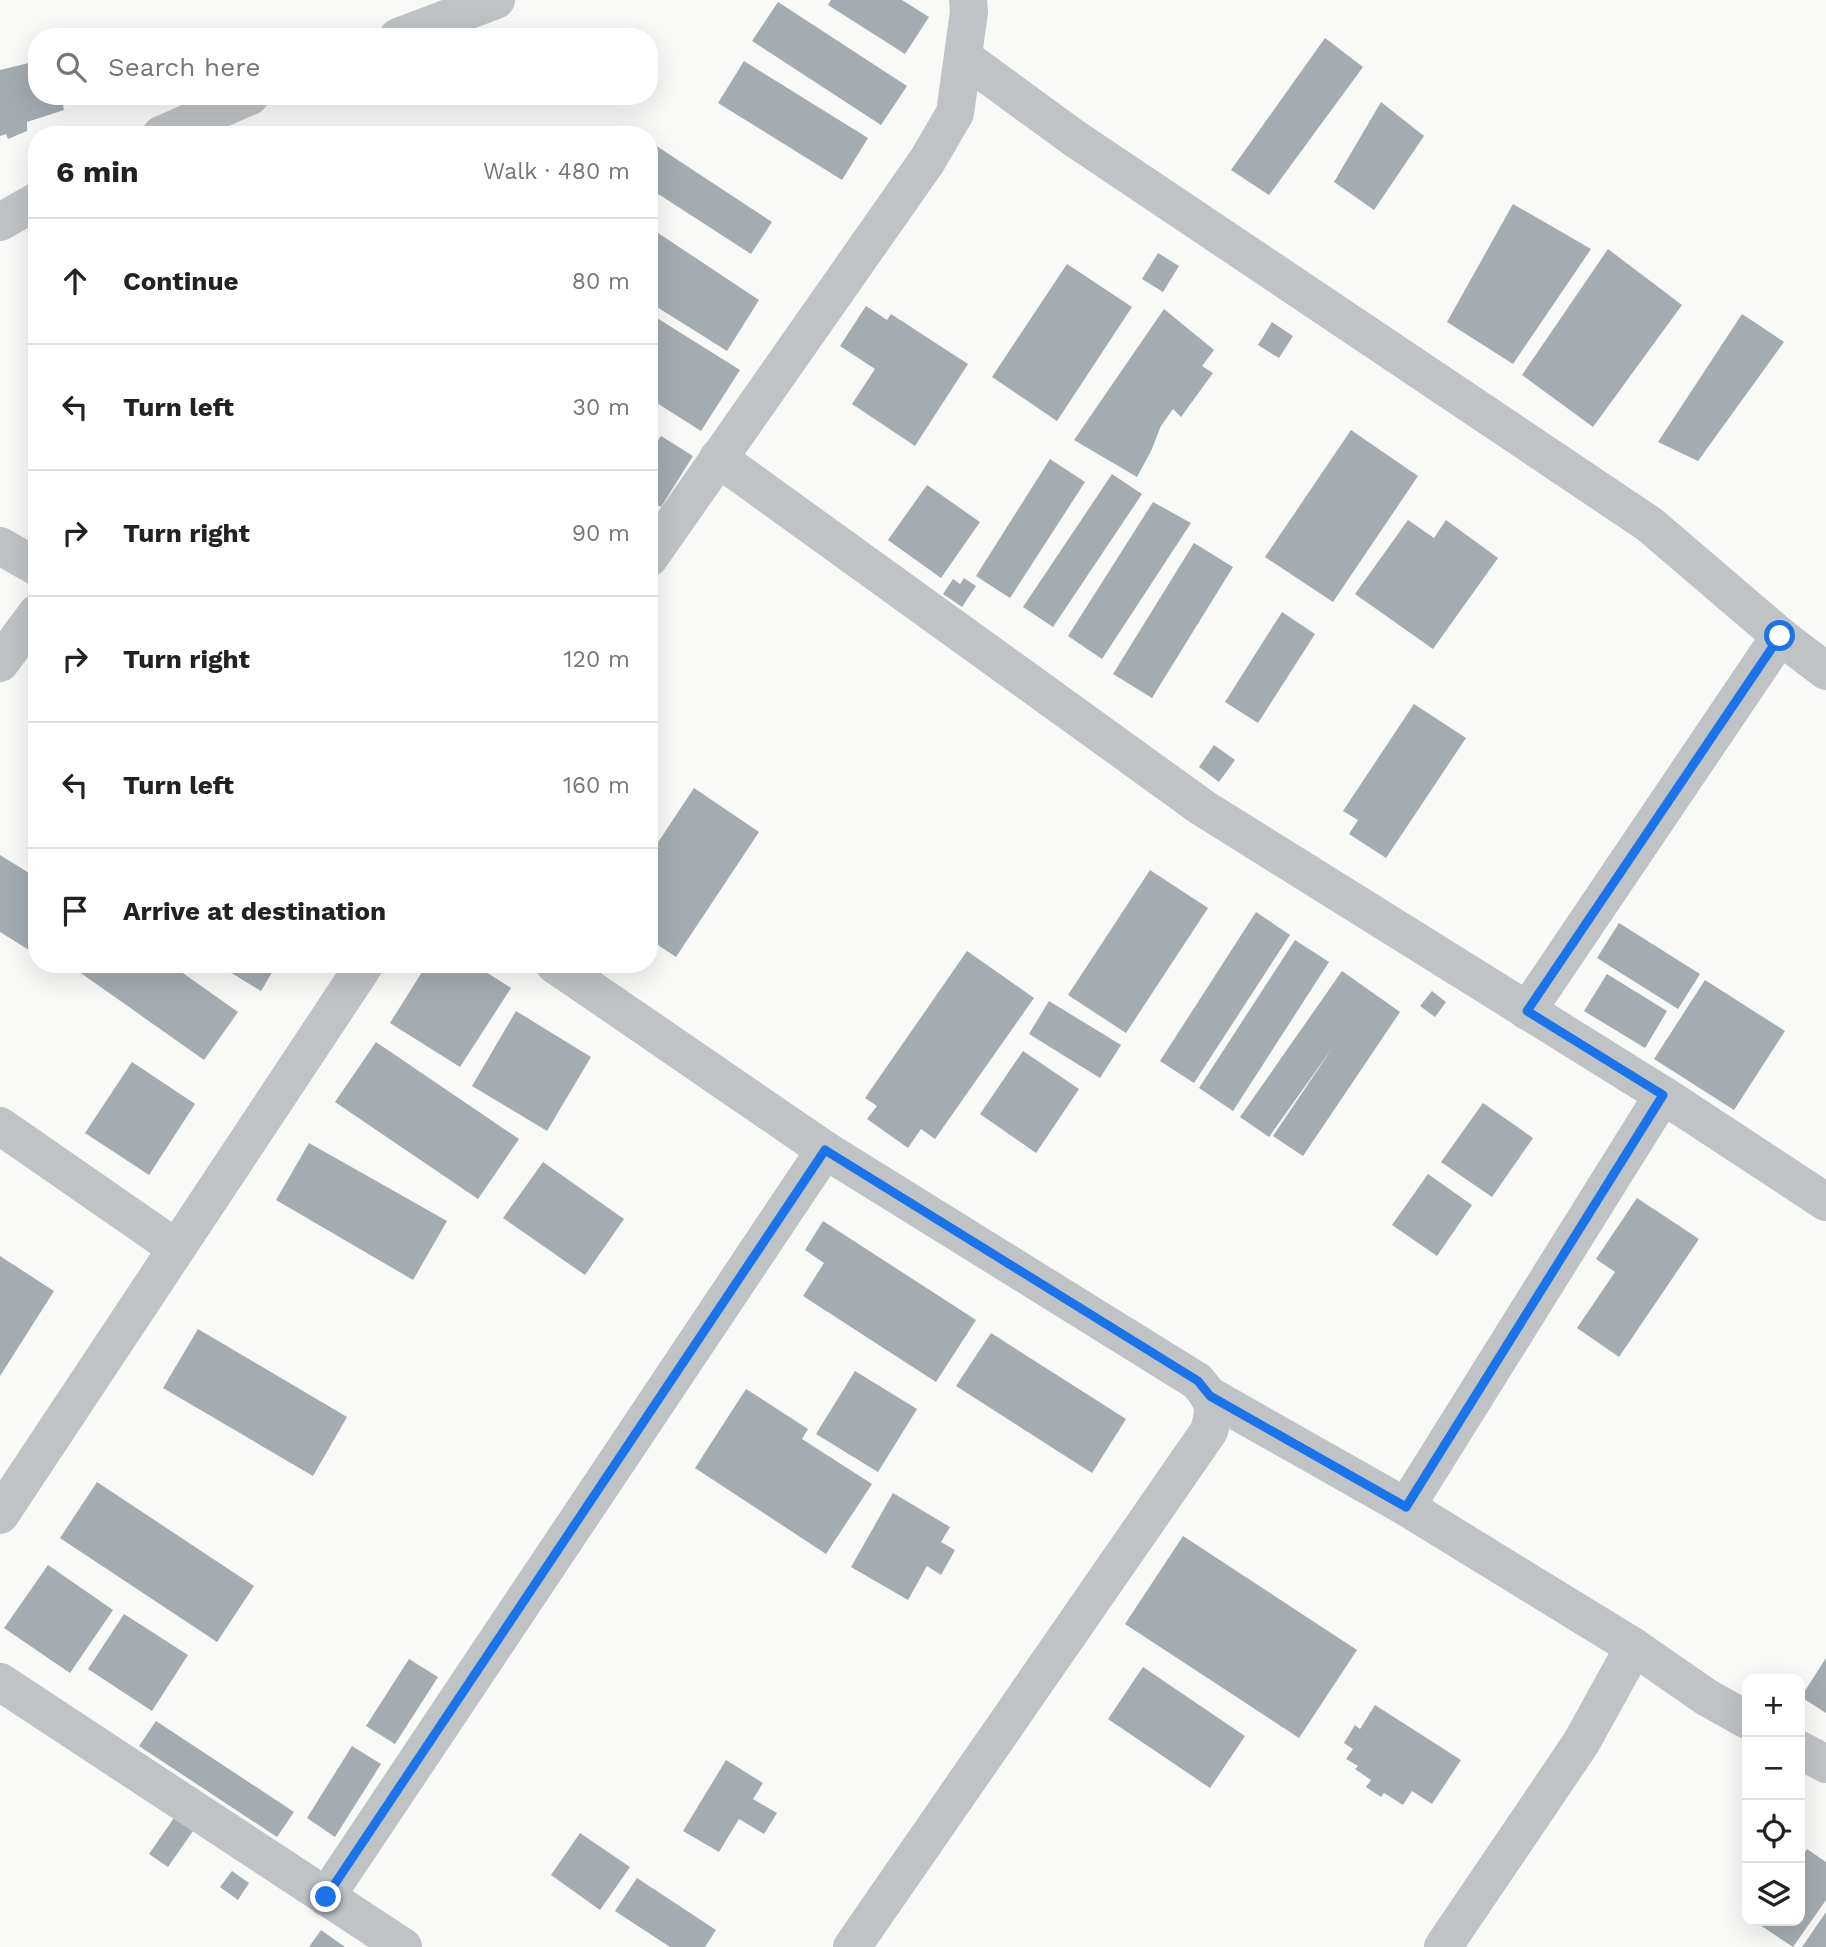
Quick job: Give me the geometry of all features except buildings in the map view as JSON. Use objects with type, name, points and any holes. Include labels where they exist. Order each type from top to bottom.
[{"type":"street","points":[[422,28],[496,0]]},
{"type":"street","points":[[658,545],[927,161],[955,113],[969,12],[968,0]]},
{"type":"street","points":[[963,57],[1074,138],[1649,524],[1780,636],[1826,671]]},
{"type":"street","points":[[182,126],[229,105]]},
{"type":"street","points":[[0,222],[28,206]]},
{"type":"street","points":[[718,458],[1203,808],[1663,1095],[1826,1202]]},
{"type":"street","points":[[0,546],[28,562]]},
{"type":"street","points":[[0,663],[28,625]]},
{"type":"street","points":[[1527,1011],[1780,636]]},
{"type":"street","points":[[0,1515],[359,973]]},
{"type":"street","points":[[567,973],[825,1150],[1198,1381],[1210,1396],[1406,1507],[1634,1647],[1706,1697],[1742,1717]]},
{"type":"street","points":[[1406,1507],[1663,1095]]},
{"type":"street","points":[[0,1126],[176,1248]]},
{"type":"street","points":[[326,1897],[825,1150]]},
{"type":"street","points":[[852,1947],[1209,1432],[1214,1412],[1210,1396]]},
{"type":"street","points":[[1443,1947],[1581,1743],[1634,1647]]},
{"type":"street","points":[[0,1682],[403,1947]]},
{"type":"street","points":[[1805,1752],[1826,1764]]},
{"type":"route","points":[[326,1897],[825,1150],[1198,1381],[1210,1396],[1406,1507],[1663,1095],[1527,1011],[1780,636]]}]
